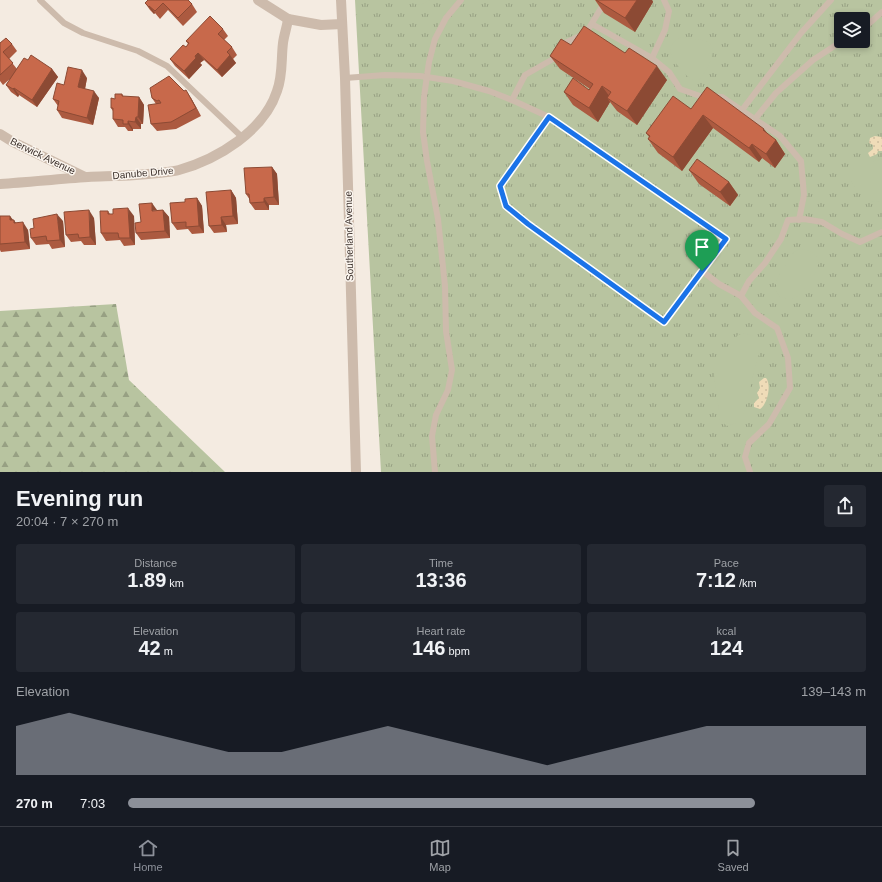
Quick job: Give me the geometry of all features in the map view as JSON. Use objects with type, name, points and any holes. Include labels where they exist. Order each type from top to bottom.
[{"type":"street","points":[[258,0],[288,19],[321,25],[342,24]]},
{"type":"street","name":"Southerland Avenue","points":[[341,0],[345,78],[356,472]]},
{"type":"street","name":"Danube Drive","points":[[0,184],[136,176],[178,170],[223,152],[243,138],[269,109],[277,91],[282,71],[283,41],[288,19]]},
{"type":"street","name":"Berwick Avenue","points":[[0,134],[13,142],[87,178]]},
{"type":"lane","points":[[40,0],[64,23],[83,33],[138,51],[167,66],[243,138]]},
{"type":"lane","points":[[435,472],[432,436],[436,415],[448,390],[452,370],[446,331],[445,286],[438,219],[423,132],[424,98],[429,62],[435,39],[446,18],[461,0]]},
{"type":"lane","points":[[512,100],[525,76],[553,59],[564,43],[586,33],[606,0]]},
{"type":"lane","points":[[652,58],[665,30],[669,11],[664,0]]},
{"type":"lane","points":[[742,110],[801,33],[831,0]]},
{"type":"lane","points":[[870,23],[882,12]]},
{"type":"lane","points":[[592,24],[652,58],[669,72],[680,89],[700,96],[722,97],[780,136],[801,161],[804,195],[799,220]]},
{"type":"lane","points":[[755,119],[776,93],[812,60],[834,46]]},
{"type":"lane","points":[[345,78],[385,75],[428,77],[453,81],[489,91],[512,100],[549,117],[726,239],[664,322],[528,224],[506,206],[500,186],[549,117]]},
{"type":"lane","points":[[741,296],[749,281],[765,263],[781,239],[788,220],[822,222],[842,234],[860,242],[882,232]]},
{"type":"lane","points":[[702,271],[719,284],[741,296],[756,313],[777,328],[788,358],[790,388],[769,424],[749,443],[745,457],[750,472]]},
{"type":"green space","points":[[355,0],[882,0],[882,472],[381,472]]},
{"type":"green space","points":[[407,0],[431,0],[419,5],[408,2]]},
{"type":"green space","points":[[683,37],[705,41],[711,45],[713,50],[711,60],[700,79],[692,79],[687,76],[676,63],[671,54],[670,50],[673,43]]},
{"type":"green space","points":[[882,159],[882,199],[880,201],[871,202],[855,187],[851,181],[851,173],[855,166],[863,162],[871,162]]},
{"type":"green space","points":[[800,249],[814,254],[817,258],[818,262],[815,274],[796,297],[790,299],[780,297],[776,291],[776,282],[780,273],[794,252]]},
{"type":"green space","points":[[116,304],[129,380],[225,472],[0,472],[0,311]]},
{"type":"green space","points":[[744,333],[754,336],[761,342],[761,348],[743,415],[737,423],[727,426],[720,420],[713,367],[716,359],[738,335]]},
{"type":"sand","points":[[875,136],[882,137],[882,151],[878,151],[877,154],[870,157],[868,153],[873,149],[873,145],[869,143],[870,138]]},
{"type":"sand","points":[[764,378],[768,381],[769,390],[767,399],[763,407],[760,409],[754,407],[754,403],[759,398],[757,393],[760,388],[759,382]]},
{"type":"building","points":[[148,0],[188,0],[192,4],[178,18],[163,3],[155,11],[145,3]]},
{"type":"building","points":[[596,0],[637,0],[625,18]]},
{"type":"building","points":[[210,16],[223,29],[218,34],[232,47],[227,52],[230,55],[217,70],[198,53],[195,56],[196,58],[184,71],[170,59],[183,45],[186,47],[189,43],[186,41]]},
{"type":"building","points":[[584,26],[625,53],[629,48],[657,66],[627,111],[607,98],[611,92],[602,86],[589,108],[564,92],[573,78],[589,90],[593,84],[550,56],[561,39],[571,45]]},
{"type":"building","points":[[6,38],[12,44],[3,52],[13,63],[0,75],[0,43]]},
{"type":"building","points":[[31,55],[52,69],[32,100],[14,88],[13,89],[6,85],[24,58],[28,60]]},
{"type":"building","points":[[68,67],[82,70],[78,87],[94,91],[87,118],[57,110],[59,101],[53,99],[57,83],[64,85]]},
{"type":"building","points":[[169,76],[184,91],[186,90],[196,108],[171,122],[151,124],[148,105],[161,103],[159,100],[157,101],[152,98],[150,88]]},
{"type":"building","points":[[707,87],[764,129],[763,130],[776,140],[766,154],[752,144],[749,148],[703,115],[673,157],[648,139],[650,136],[646,133],[673,96],[691,109]]},
{"type":"building","points":[[115,94],[139,97],[138,117],[136,117],[135,122],[128,121],[128,124],[123,124],[123,120],[113,119],[111,98],[115,99]]},
{"type":"building","points":[[697,159],[729,182],[720,192],[689,170]]},
{"type":"building","points":[[272,167],[274,197],[264,198],[264,202],[250,203],[249,194],[246,194],[244,168]]},
{"type":"building","points":[[231,190],[233,216],[221,217],[222,225],[209,226],[206,192]]},
{"type":"building","points":[[197,198],[199,226],[186,227],[186,222],[172,223],[170,203],[185,202],[185,199]]},
{"type":"building","points":[[152,203],[152,211],[163,210],[165,231],[136,233],[135,223],[141,222],[139,204]]},
{"type":"building","points":[[128,208],[130,238],[119,238],[118,233],[101,233],[100,211],[108,211],[108,214],[113,214],[113,209]]},
{"type":"building","points":[[89,210],[90,237],[79,238],[78,234],[66,235],[64,212]]},
{"type":"building","points":[[57,214],[60,240],[47,241],[46,236],[31,238],[30,229],[34,228],[33,219]]},
{"type":"building","points":[[0,216],[10,216],[10,220],[14,220],[14,223],[23,222],[25,242],[0,244]]},
{"type":"route","points":[[549,117],[726,239],[702,271],[664,322],[528,224],[506,206],[500,186],[549,117]]}]
